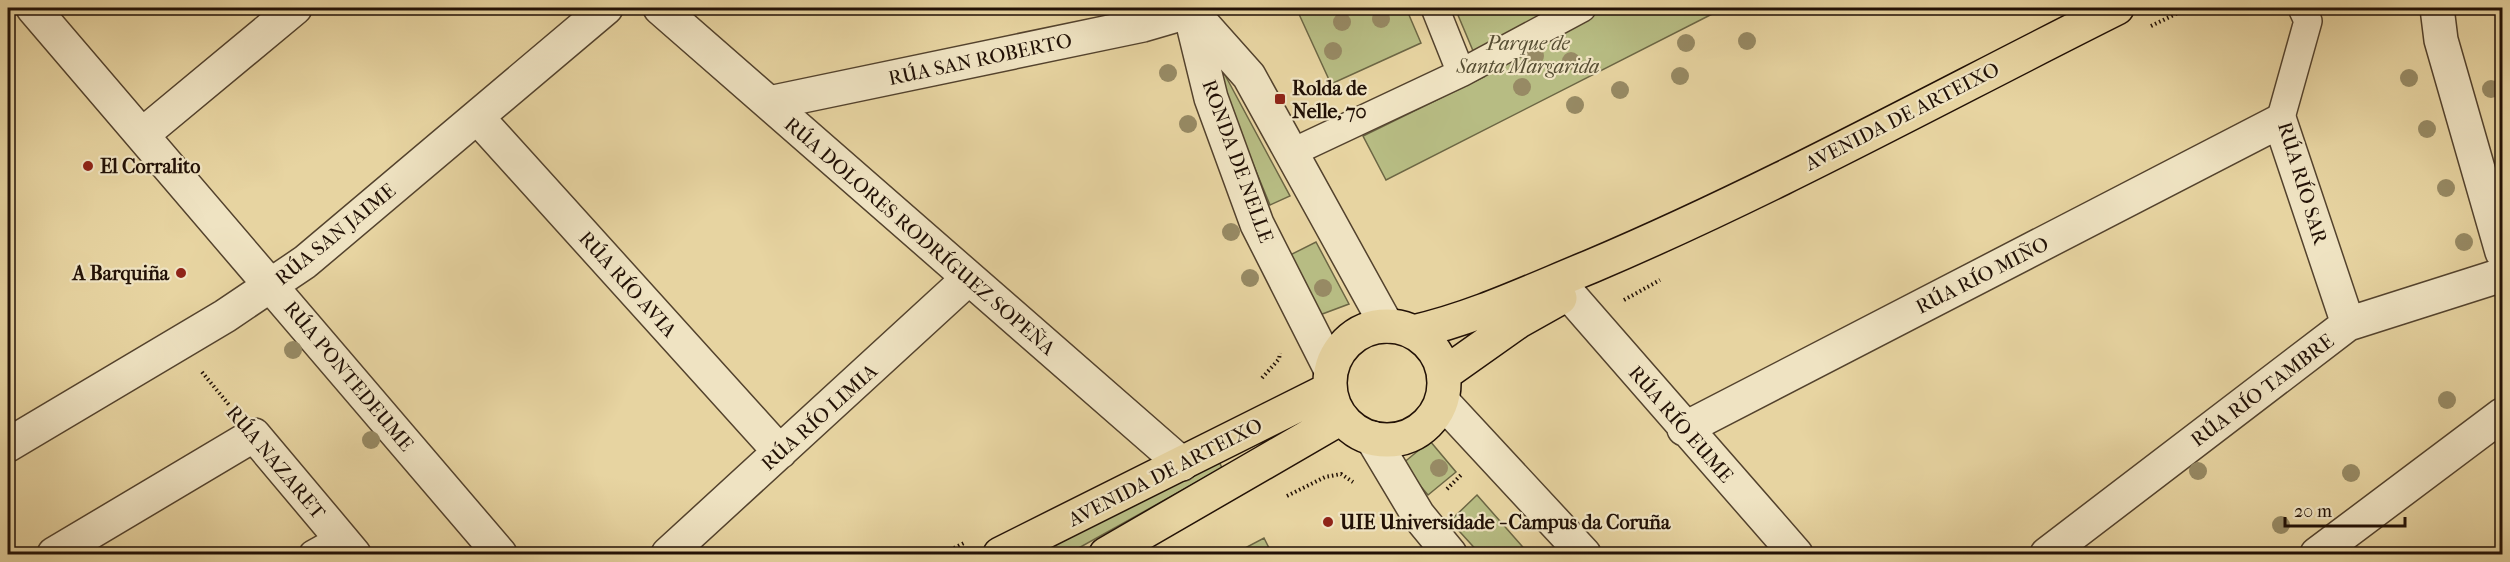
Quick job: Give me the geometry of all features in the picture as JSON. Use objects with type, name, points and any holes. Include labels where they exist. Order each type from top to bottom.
[{"type":"main road","name":"AVENIDA DE ARTEIXO","points":[[1400,329],[1444,325],[1497,306],[1686,224],[2117,8]]},
{"type":"main road","name":"AVENIDA DE ARTEIXO","points":[[1443,387],[1519,321],[1686,224]]},
{"type":"main road","points":[[1369,329],[1400,329],[1427,343],[1437,357],[1443,387],[1434,417],[1422,429],[1406,437],[1389,440],[1372,438],[1355,430],[1334,392],[1339,352],[1352,338],[1369,329]]},
{"type":"main road","name":"AVENIDA DE ARTEIXO","points":[[986,546],[1182,464],[1334,392]]},
{"type":"main road","name":"AVENIDA DE ARTEIXO","points":[[1106,555],[1334,392]]},
{"type":"street","name":"RÚA PONTEDEUME","points":[[33,8],[500,555]]},
{"type":"street","points":[[142,135],[296,8]]},
{"type":"street","name":"RÚA SAN JAIME","points":[[8,445],[225,316],[305,262],[606,8]]},
{"type":"street","name":"RÚA DOLORES RODRÍGUEZ SOPEÑA","points":[[660,8],[1182,464]]},
{"type":"street","points":[[1435,8],[1461,73]]},
{"type":"street","points":[[1293,152],[1461,73],[1582,8]]},
{"type":"street","name":"RÚA RÍO SAR","points":[[2301,8],[2308,21],[2280,121],[2348,324]]},
{"type":"street","points":[[2438,8],[2441,40],[2502,252]]},
{"type":"street","name":"RÚA SAN ROBERTO","points":[[769,103],[1143,25],[1190,9]]},
{"type":"street","name":"RONDA DE NELLE","points":[[1190,9],[1250,76],[1400,329]]},
{"type":"street","name":"RONDA DE NELLE","points":[[1190,9],[1211,98],[1253,214],[1334,392]]},
{"type":"street","name":"RÚA RÍO AVIA","points":[[477,117],[780,452]]},
{"type":"street","name":"RÚA RÍO MIÑO","points":[[1683,429],[2280,121]]},
{"type":"street","name":"RÚA RÍO TAMBRE","points":[[2046,555],[2348,324],[2502,275]]},
{"type":"street","name":"RÚA RÍO LIMIA","points":[[668,555],[969,278]]},
{"type":"street","name":"RÚA RÍO EUME","points":[[1568,293],[1683,429],[1796,555]]},
{"type":"street","points":[[1443,387],[1487,450],[1584,555]]},
{"type":"street","points":[[2317,555],[2502,415]]},
{"type":"street","points":[[54,555],[254,435]]},
{"type":"street","name":"RÚA NAZARET","points":[[254,435],[336,549]]},
{"type":"street","points":[[1372,438],[1418,515],[1450,555]]},
{"type":"path","points":[[2145,29],[2188,8]]},
{"type":"path","points":[[1590,319],[1661,279]]},
{"type":"path","points":[[1256,382],[1265,377],[1279,359],[1282,345]]},
{"type":"path","name":"RÚA NAZARET","points":[[199,369],[254,435]]},
{"type":"path","points":[[1418,515],[1487,450]]},
{"type":"path","points":[[1278,500],[1325,477],[1341,474],[1358,485]]},
{"type":"path","points":[[942,555],[986,546]]},
{"type":"green space","points":[[1308,8],[1406,8],[1421,43],[1331,84],[1298,12]]},
{"type":"green space","name":"Parque de Santa Margarida","points":[[1455,8],[1724,8],[1386,180],[1363,136],[1484,77]]},
{"type":"green space","points":[[1218,62],[1290,196],[1270,205],[1212,65]]},
{"type":"green space","points":[[1316,242],[1349,304],[1317,316],[1290,255]]},
{"type":"green space","points":[[1430,441],[1456,472],[1428,495],[1402,464]]},
{"type":"green space","points":[[1218,459],[1222,468],[1068,554],[1039,554]]},
{"type":"green space","points":[[1477,495],[1529,554],[1480,554],[1450,521]]},
{"type":"green space","points":[[1264,538],[1272,554],[1243,554],[1245,548]]},
{"type":"place","name":"Rolda de Nelle, 70","points":[[1280,99]]},
{"type":"place","name":"El Corralito","points":[[88,166]]},
{"type":"place","name":"A Barquiña","points":[[181,273]]},
{"type":"place","name":"UIE Universidade - Campus da Coruña","points":[[1328,522]]}]
